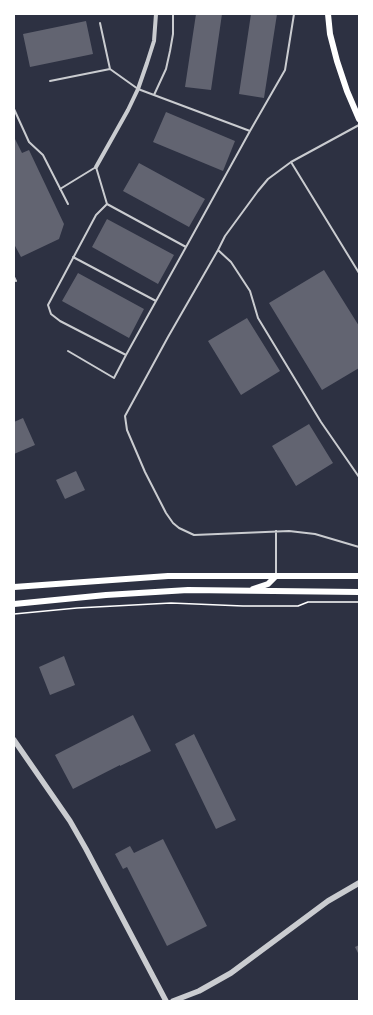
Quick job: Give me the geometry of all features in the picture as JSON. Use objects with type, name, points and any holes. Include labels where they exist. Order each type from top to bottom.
[{"type":"main road","points":[[328,14],[330,34],[337,61],[347,91],[359,119]]},
{"type":"main road","points":[[14,587],[168,576],[359,576]]},
{"type":"main road","points":[[248,591],[268,584],[276,576]]},
{"type":"main road","points":[[14,604],[148,592],[188,590],[359,592]]},
{"type":"street","points":[[96,167],[138,89],[154,41],[156,14]]},
{"type":"street","points":[[14,740],[70,821],[166,1001]]},
{"type":"street","points":[[173,1001],[199,991],[231,973],[328,901],[359,883]]},
{"type":"lane","points":[[154,95],[166,69],[173,34],[173,14]]},
{"type":"lane","points":[[68,351],[114,378],[285,70],[294,14]]},
{"type":"lane","points":[[100,23],[110,69],[138,89],[250,131]]},
{"type":"lane","points":[[50,81],[110,69]]},
{"type":"lane","points":[[14,109],[29,142],[43,155],[68,204]]},
{"type":"lane","points":[[359,125],[291,162],[268,179],[258,191],[225,236],[126,416],[127,430],[166,513],[173,523],[179,528],[194,535],[290,531],[314,534],[359,547]]},
{"type":"lane","points":[[291,162],[359,273]]},
{"type":"lane","points":[[60,189],[96,167],[107,204],[186,246]]},
{"type":"lane","points":[[107,204],[96,215],[48,305],[51,314],[60,321],[126,355]]},
{"type":"lane","points":[[218,250],[231,262],[250,292],[258,318],[321,422],[359,477]]},
{"type":"lane","points":[[73,257],[156,301]]},
{"type":"lane","points":[[14,277],[16,281]]},
{"type":"lane","points":[[276,531],[276,576]]},
{"type":"path","points":[[14,614],[171,602],[243,606],[298,606],[308,602],[359,602]]},
{"type":"building","points":[[196,14],[222,14],[211,90],[185,87]]},
{"type":"building","points":[[251,14],[277,14],[264,98],[239,94]]},
{"type":"building","points":[[86,21],[93,54],[30,67],[23,34]]},
{"type":"building","points":[[166,112],[235,141],[223,171],[153,142]]},
{"type":"building","points":[[14,137],[22,153],[29,150],[64,224],[59,239],[21,257],[14,244]]},
{"type":"building","points":[[139,163],[205,199],[189,227],[123,191]]},
{"type":"building","points":[[107,219],[174,255],[158,284],[92,247]]},
{"type":"building","points":[[324,270],[359,326],[359,368],[322,390],[269,303]]},
{"type":"building","points":[[78,273],[144,309],[129,338],[62,301]]},
{"type":"building","points":[[247,318],[280,371],[241,395],[208,341]]},
{"type":"building","points":[[23,418],[35,445],[14,454],[14,422]]},
{"type":"building","points":[[309,424],[333,463],[296,486],[272,446]]},
{"type":"building","points":[[76,471],[85,490],[65,499],[56,480]]},
{"type":"building","points":[[64,656],[75,685],[50,695],[39,667]]},
{"type":"building","points":[[133,715],[151,751],[73,789],[55,755]]},
{"type":"building","points":[[194,734],[236,820],[216,829],[175,744]]},
{"type":"building","points":[[163,839],[207,926],[167,946],[127,867],[123,869],[115,854],[130,846],[134,853]]},
{"type":"building","points":[[359,945],[359,955],[355,947]]}]
